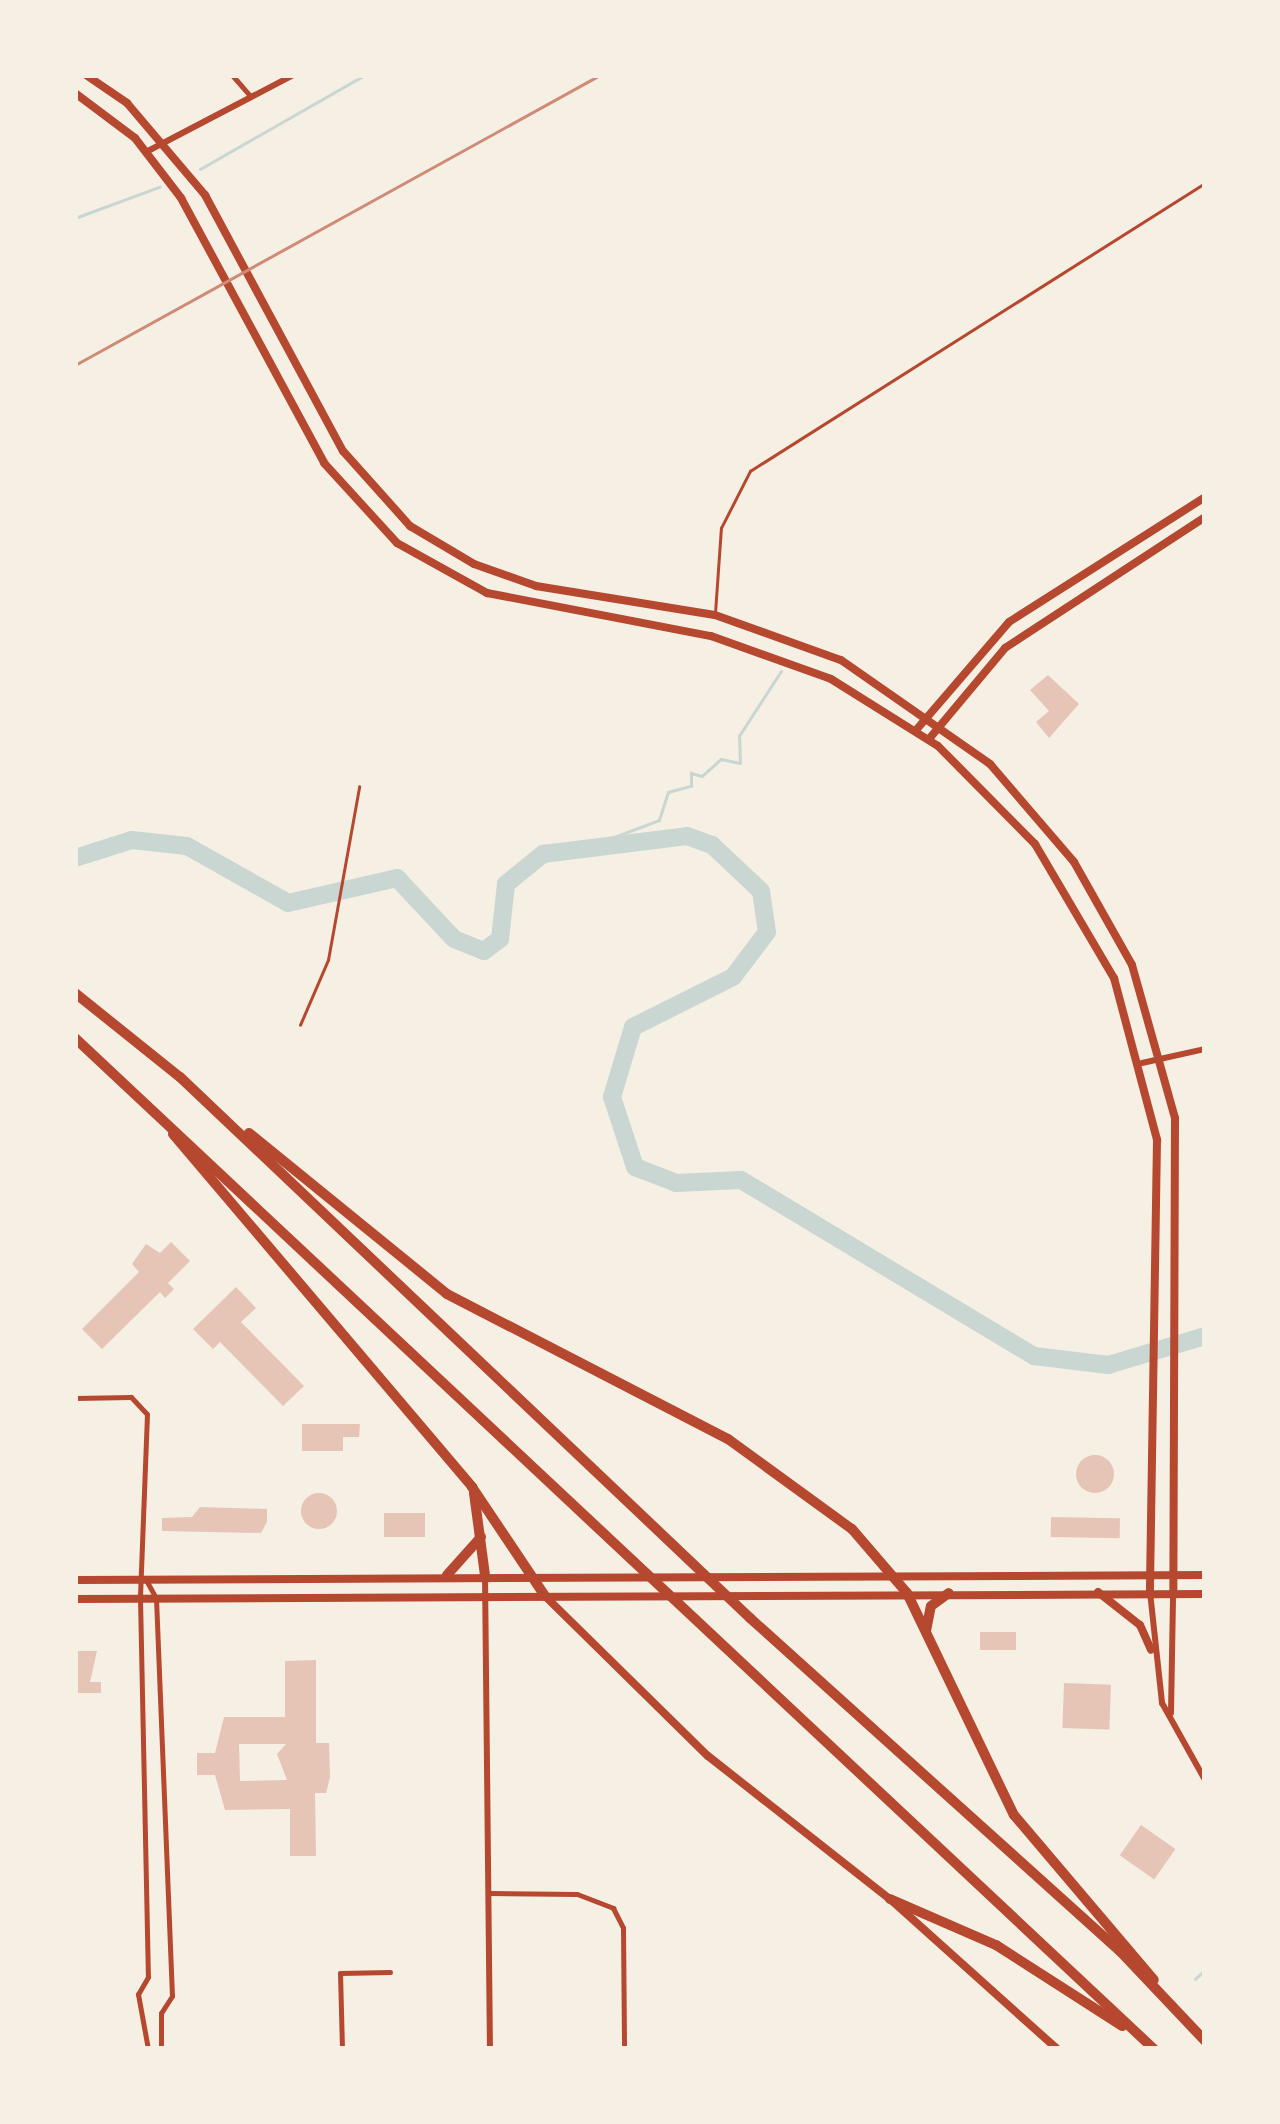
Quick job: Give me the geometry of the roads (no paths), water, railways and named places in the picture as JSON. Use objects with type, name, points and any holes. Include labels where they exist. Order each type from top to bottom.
[{"type":"highway","points":[[75,993],[416,1273],[770,1464],[892,1570],[907,1593],[1014,1814],[1191,2028]]},
{"type":"highway","points":[[75,1038],[1154,2049]]},
{"type":"highway","points":[[180,1077],[750,1618],[1120,1951],[1205,2041]]},
{"type":"highway","points":[[161,1116],[472,1487],[536,1575],[545,1596]]},
{"type":"highway","points":[[472,1487],[485,1575]]},
{"type":"highway","points":[[448,1575],[482,1536]]},
{"type":"highway","points":[[926,1632],[927,1613],[949,1593]]},
{"type":"highway","points":[[890,1899],[996,1944],[1136,2033]]},
{"type":"main road","points":[[86,75],[165,142],[205,194],[343,452],[410,526],[474,564],[536,586],[715,615],[803,642],[928,714],[1017,791],[1074,862],[1132,965],[1163,1059],[1175,1118],[1180,1300],[1172,1593]]},
{"type":"main road","points":[[75,94],[146,152],[183,202],[324,463],[397,543],[464,584],[528,606],[711,636],[792,662],[929,739],[1002,806],[1058,878],[1114,978],[1142,1063],[1157,1140],[1158,1297],[1150,1592]]},
{"type":"main road","points":[[916,729],[1009,622],[1205,497]]},
{"type":"main road","points":[[929,739],[1033,626],[1205,517]]},
{"type":"main road","points":[[711,636],[715,615]]},
{"type":"main road","points":[[1155,1428],[1177,1431]]},
{"type":"main road","points":[[75,1580],[892,1570],[1205,1575]]},
{"type":"main road","points":[[1002,1571],[1002,1593]]},
{"type":"main road","points":[[294,1598],[295,1578]]},
{"type":"main road","points":[[1098,1592],[1140,1625],[1150,1650]]},
{"type":"main road","points":[[75,1599],[1205,1594]]},
{"type":"main road","points":[[545,1596],[708,1756],[890,1899],[1057,2049]]},
{"type":"street","points":[[232,75],[250,96]]},
{"type":"street","points":[[146,152],[293,75]]},
{"type":"street","points":[[1142,1063],[1205,1049]]},
{"type":"street","points":[[75,1398],[131,1397],[145,1407],[146,1580],[140,1598],[148,1978],[138,1994],[148,2049]]},
{"type":"street","points":[[485,1575],[490,2049]]},
{"type":"street","points":[[146,1580],[156,1598],[164,1978],[172,1996],[161,2013],[161,2049]]},
{"type":"street","points":[[1150,1592],[1150,1650],[1172,1713],[1205,1780]]},
{"type":"street","points":[[1172,1593],[1172,1713]]},
{"type":"street","points":[[486,1892],[577,1894],[613,1908],[623,1928],[624,2049]]},
{"type":"street","points":[[342,2049],[340,1974],[390,1972]]},
{"type":"lane","points":[[715,615],[721,528],[750,470],[1205,183]]},
{"type":"lane","points":[[300,1025],[328,960],[359,787]]},
{"type":"waterway","points":[[200,169],[365,75]]},
{"type":"waterway","points":[[75,218],[159,187]]},
{"type":"waterway","points":[[601,842],[659,820],[668,792],[691,786],[691,773],[702,776],[721,759],[740,763],[739,736],[781,671]]},
{"type":"waterway","points":[[75,858],[132,840],[187,846],[288,903],[397,878],[454,939],[484,951],[500,939],[506,884],[543,854],[687,836],[712,845],[761,891],[767,932],[733,977],[633,1027],[612,1097],[635,1167],[676,1183],[741,1180],[1034,1356],[1108,1365],[1205,1336]]},
{"type":"waterway","points":[[1195,1979],[1205,1970]]},
{"type":"railway","points":[[75,365],[600,75]]}]
